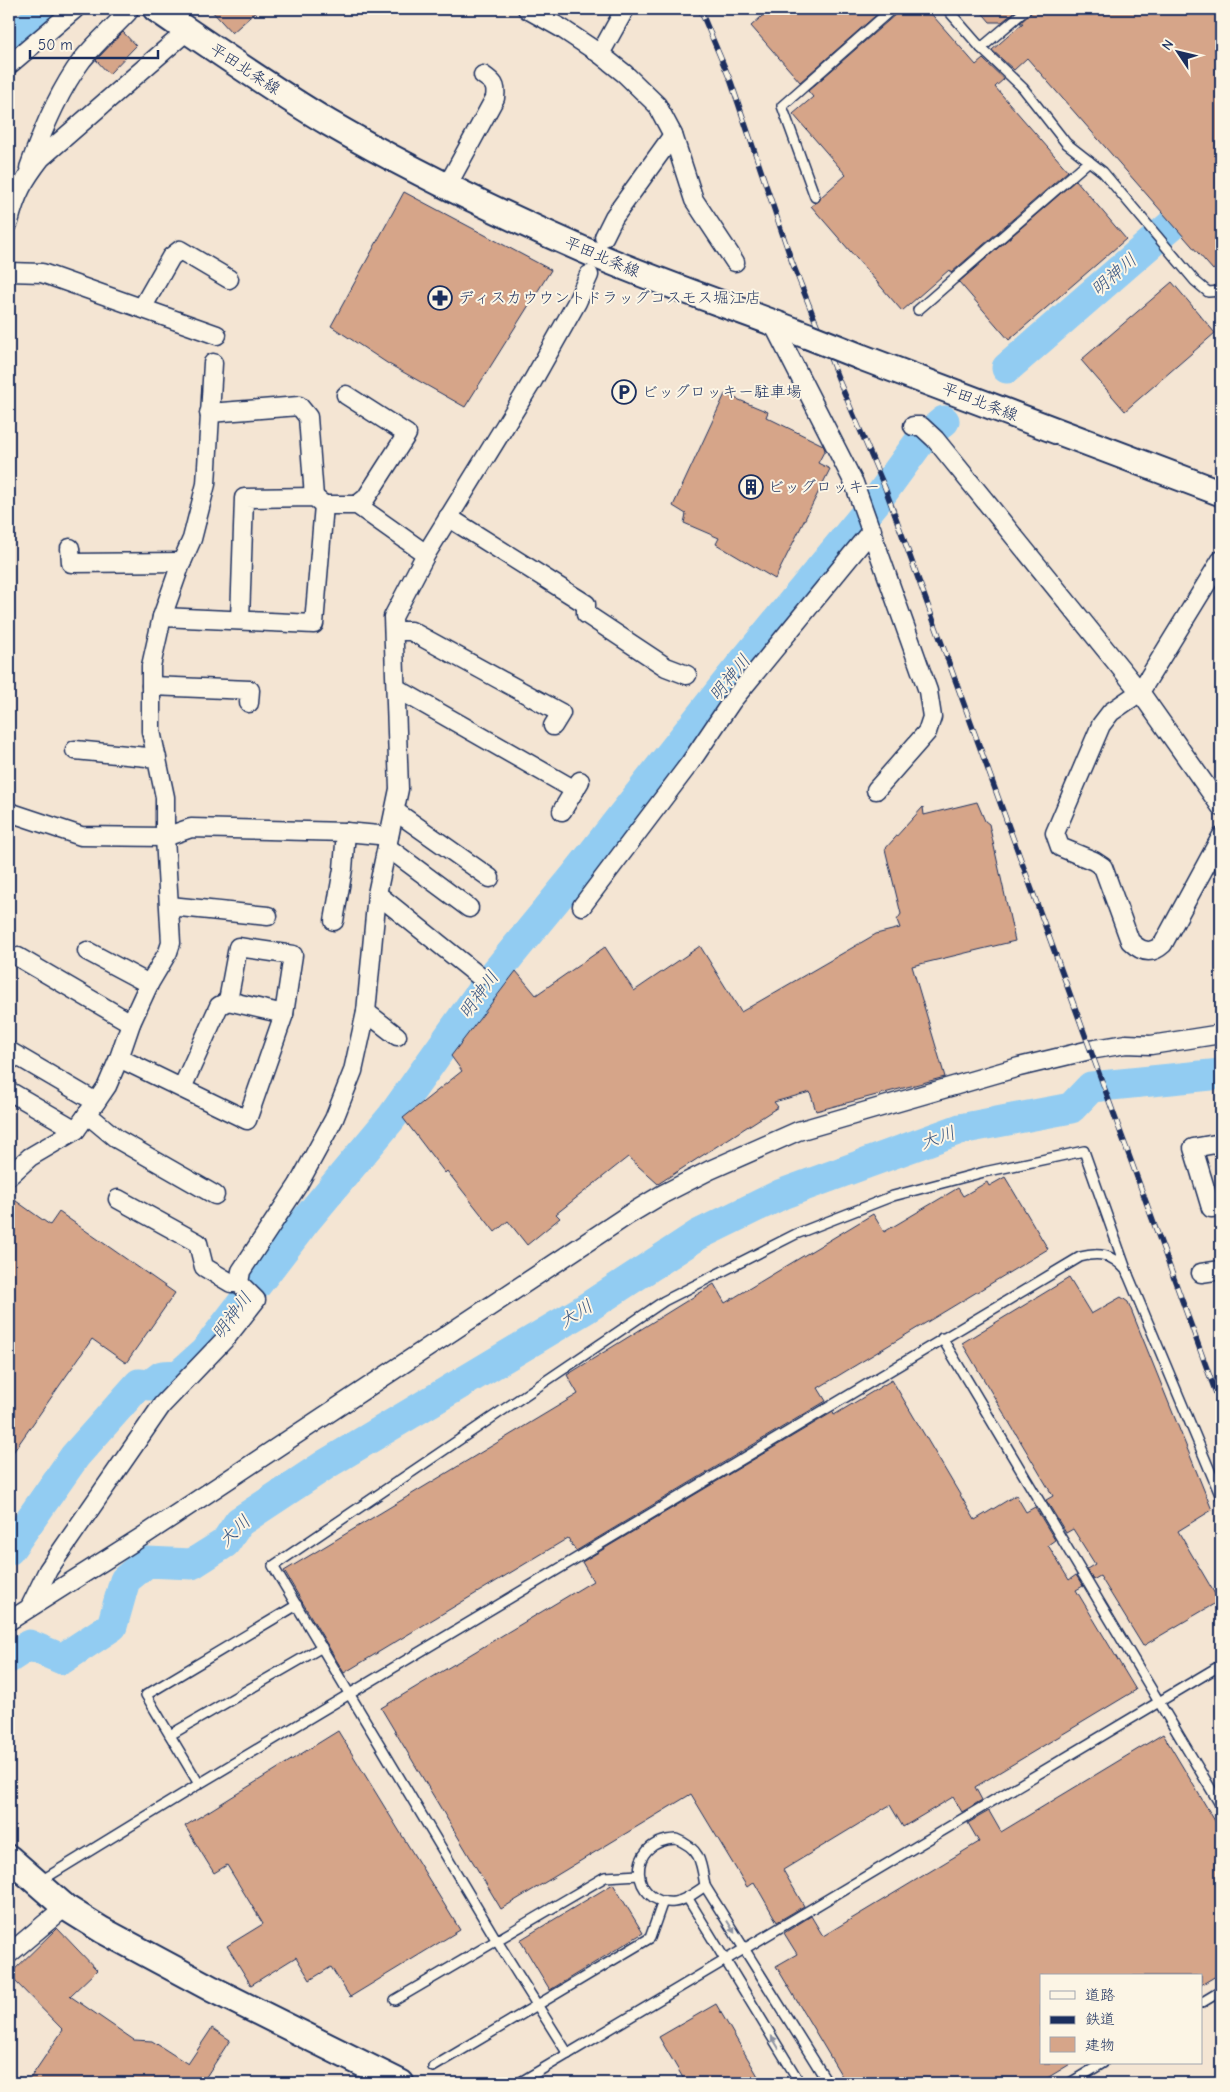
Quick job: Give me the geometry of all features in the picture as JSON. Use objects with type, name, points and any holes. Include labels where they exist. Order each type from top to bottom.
[{"type":"main road","name":"平田北条線","points":[[156,9],[224,57],[330,123],[447,186],[587,252],[665,284],[772,322],[1221,492]]},
{"type":"main road","points":[[9,1858],[65,1907],[141,1952],[401,2083]]},
{"type":"street","points":[[9,65],[76,9]]},
{"type":"street","points":[[527,9],[561,28],[600,54],[625,74],[657,105],[673,135],[694,200],[735,262]]},
{"type":"street","points":[[600,54],[625,9]]},
{"type":"street","points":[[9,222],[14,203],[41,133],[65,86],[82,60],[128,12]]},
{"type":"street","points":[[24,180],[41,158],[188,30]]},
{"type":"street","points":[[447,186],[495,98],[497,90],[494,82],[482,75]]},
{"type":"street","points":[[604,237],[614,217],[673,135]]},
{"type":"street","points":[[142,308],[171,257],[180,250],[229,276]]},
{"type":"street","points":[[9,272],[42,273],[217,335]]},
{"type":"street","points":[[245,1288],[241,1271],[298,1185],[334,1119],[353,1071],[366,1012],[377,894],[399,789],[393,617],[426,554],[532,382],[577,302],[589,275]]},
{"type":"street","points":[[772,322],[854,483],[928,691],[932,717],[926,732],[876,790]]},
{"type":"street","points":[[11,1171],[30,1156],[76,1130],[107,1086],[131,1023],[171,943],[165,837],[165,797],[151,731],[151,666],[162,617],[192,539],[206,484],[213,363]]},
{"type":"street","points":[[346,395],[408,434],[366,498],[357,505]]},
{"type":"street","points":[[162,617],[314,624],[319,501],[308,417],[299,406],[209,413]]},
{"type":"street","points":[[913,426],[921,426],[934,439],[1140,692],[1221,807]]},
{"type":"street","points":[[240,620],[244,498],[319,501],[357,505],[426,554]]},
{"type":"street","points":[[448,517],[586,604],[586,614],[666,667],[687,675]]},
{"type":"street","points":[[582,906],[690,763],[732,701],[870,525]]},
{"type":"street","points":[[70,548],[71,562],[182,562]]},
{"type":"street","points":[[1221,560],[1140,692],[1111,712],[1100,725],[1055,833],[1060,847],[1104,867],[1130,941],[1138,949],[1148,952],[1157,949],[1162,944],[1221,837]]},
{"type":"street","points":[[394,631],[411,631],[561,714],[553,726]]},
{"type":"street","points":[[151,686],[250,690],[249,703]]},
{"type":"street","points":[[396,688],[578,785],[562,811]]},
{"type":"street","points":[[75,750],[157,758]]},
{"type":"street","points":[[395,811],[490,878]]},
{"type":"street","points":[[9,812],[82,836],[165,837],[191,828],[346,832],[388,841],[469,908]]},
{"type":"street","points":[[334,921],[343,869],[346,832]]},
{"type":"street","points":[[377,894],[479,976]]},
{"type":"street","points":[[170,906],[268,916]]},
{"type":"street","points":[[119,1058],[247,1120],[284,1014],[293,955],[238,947],[228,1001]]},
{"type":"street","points":[[87,951],[149,984]]},
{"type":"street","points":[[18,957],[131,1023]]},
{"type":"street","points":[[182,1088],[219,1006],[228,1001],[284,1014]]},
{"type":"street","points":[[366,1012],[397,1036]]},
{"type":"street","points":[[9,1621],[143,1536],[628,1215],[663,1194],[710,1170],[798,1131],[1018,1067],[1090,1050],[1126,1044],[1152,1045],[1221,1034]]},
{"type":"street","points":[[9,1051],[91,1108],[117,1139],[215,1195]]},
{"type":"street","points":[[9,1091],[76,1130]]},
{"type":"street","points":[[1221,1143],[1193,1148],[1210,1208],[1221,1207]]},
{"type":"street","points":[[30,1607],[48,1570],[162,1405],[227,1337],[256,1300],[245,1288],[231,1283],[204,1267],[198,1243],[118,1199]]},
{"type":"street","points":[[1201,1272],[1221,1270]]},
{"type":"street","points":[[9,1954],[65,1907]]},
{"type":"lane","points":[[815,197],[782,106],[892,9]]},
{"type":"lane","points":[[947,9],[981,48],[1023,88],[1066,143],[1103,172],[1195,281],[1208,292],[1221,292]]},
{"type":"lane","points":[[981,48],[1027,9]]},
{"type":"lane","points":[[918,310],[1089,161]]},
{"type":"lane","points":[[568,2054],[497,1941],[273,1566],[664,1301],[805,1231],[893,1196],[984,1172],[1084,1151],[1128,1275],[1221,1497]]},
{"type":"lane","points":[[37,1883],[942,1338],[1080,1257],[1092,1254],[1118,1260],[1128,1275]]},
{"type":"lane","points":[[942,1338],[1221,1806]]},
{"type":"lane","points":[[199,1784],[146,1695],[297,1605]]},
{"type":"lane","points":[[170,1735],[322,1647]]},
{"type":"lane","points":[[519,2083],[1221,1665]]},
{"type":"lane","points":[[705,1886],[676,1902],[663,1901],[652,1896],[644,1887],[639,1875],[640,1863],[644,1852],[653,1844],[664,1840],[676,1839],[687,1844],[696,1852],[702,1864],[705,1886],[828,2083]]},
{"type":"lane","points":[[395,2000],[605,1877],[639,1875]]},
{"type":"lane","points":[[687,1897],[800,2083]]},
{"type":"lane","points":[[433,2067],[539,2006],[650,1938],[663,1901]]},
{"type":"lane","points":[[1202,2002],[1221,1991]]},
{"type":"lane","points":[[1070,2083],[1101,2064]]},
{"type":"building","points":[[210,9],[259,9],[232,33]]},
{"type":"building","points":[[770,9],[883,9],[800,82],[751,26]]},
{"type":"building","points":[[898,9],[927,9],[976,65],[983,59],[1004,79],[995,87],[1068,171],[951,273],[949,270],[902,311],[811,206],[819,201],[846,175],[793,114],[813,97],[808,91],[896,14]]},
{"type":"building","points":[[979,9],[1018,9],[1002,22],[990,22]]},
{"type":"building","points":[[1033,9],[1221,9],[1221,263],[1213,270],[1027,58],[1014,70],[992,50],[1023,23],[1020,23]]},
{"type":"building","points":[[123,32],[136,46],[109,74],[96,60]]},
{"type":"building","points":[[1076,180],[1126,239],[1009,340],[959,282]]},
{"type":"building","name":"ディスカウウントドラッグコスモス堀江店","points":[[404,192],[551,270],[465,407],[387,363],[331,326]]},
{"type":"building","points":[[1172,282],[1215,333],[1125,411],[1081,360]]},
{"type":"building","name":"ビッグロッキー","points":[[725,394],[768,412],[766,417],[823,445],[825,450],[818,463],[830,469],[775,579],[716,544],[719,538],[684,523],[686,514],[673,506]]},
{"type":"building","points":[[977,802],[985,821],[989,824],[1015,941],[912,966],[945,1077],[816,1111],[810,1092],[774,1102],[778,1107],[658,1184],[628,1157],[556,1214],[560,1218],[527,1245],[508,1221],[495,1232],[447,1171],[445,1173],[403,1118],[462,1071],[451,1056],[516,971],[536,995],[605,947],[634,991],[700,946],[741,1012],[876,934],[900,928],[897,920],[901,914],[885,849],[923,807],[924,815]]},
{"type":"building","points":[[1005,1177],[1048,1249],[818,1388],[826,1401],[576,1551],[568,1538],[344,1673],[284,1571],[578,1394],[567,1375],[714,1284],[725,1303],[873,1214],[884,1232],[958,1188],[963,1196],[987,1182],[989,1186]]},
{"type":"building","points":[[9,1196],[50,1225],[59,1212],[175,1293],[126,1363],[92,1339],[9,1458]]},
{"type":"building","points":[[1069,1278],[1091,1314],[1121,1297],[1128,1302],[1212,1510],[1178,1531],[1219,1601],[1143,1646],[1100,1576],[1093,1580],[1087,1569],[1095,1564],[1073,1529],[1066,1533],[1046,1500],[1053,1496],[962,1343]]},
{"type":"building","points":[[892,1380],[975,1520],[1016,1495],[1026,1512],[1035,1507],[1055,1540],[1048,1545],[1069,1580],[1076,1575],[1083,1586],[1076,1590],[1136,1690],[975,1787],[982,1800],[962,1812],[953,1797],[903,1827],[890,1805],[783,1870],[804,1906],[777,1922],[754,1882],[747,1887],[691,1794],[501,1909],[381,1708],[593,1581],[582,1562],[833,1412],[834,1415]]},
{"type":"building","points":[[338,1731],[460,1930],[350,1997],[331,1967],[310,1980],[296,1957],[251,1985],[227,1946],[263,1924],[227,1865],[214,1873],[185,1826]]},
{"type":"building","points":[[1163,1734],[1221,1831],[1221,1973],[1202,1984],[1202,1974],[1040,1974],[1040,2064],[1070,2064],[1039,2083],[846,2083],[776,1966],[797,1954],[784,1933],[811,1916],[823,1936],[979,1842],[968,1823],[989,1811],[1001,1832]]},
{"type":"building","points":[[613,1884],[643,1933],[550,1990],[520,1940]]},
{"type":"building","points":[[57,1928],[97,1970],[70,1996],[134,2040],[152,2041],[188,2064],[212,2028],[230,2040],[202,2083],[27,2083],[63,2030],[9,1975]]},
{"type":"building","points":[[716,2004],[762,2083],[686,2083],[659,2037]]},
{"type":"waterway","points":[[9,42],[49,9]]},
{"type":"waterway","name":"明神川","points":[[1007,368],[1221,182]]},
{"type":"waterway","name":"明神川","points":[[9,1550],[75,1456],[139,1384],[150,1385],[162,1376],[179,1375],[205,1352],[306,1220],[392,1117],[488,982],[575,876],[732,676],[877,500],[920,441],[944,421]]},
{"type":"waterway","name":"大川","points":[[9,1658],[29,1645],[62,1659],[112,1626],[125,1580],[147,1562],[192,1564],[225,1543],[239,1522],[328,1463],[585,1309],[698,1235],[782,1194],[960,1129],[1071,1108],[1091,1087],[1221,1074]]},
{"type":"railway","points":[[700,9],[731,82],[792,262],[840,383],[885,488],[1221,1407]]},
{"type":"place","name":"ディスカウウントドラッグコスモス堀江店","points":[[440,298]]},
{"type":"place","name":"ビッグロッキー駐車場","points":[[624,392]]},
{"type":"place","name":"ビッグロッキー","points":[[751,487]]}]
